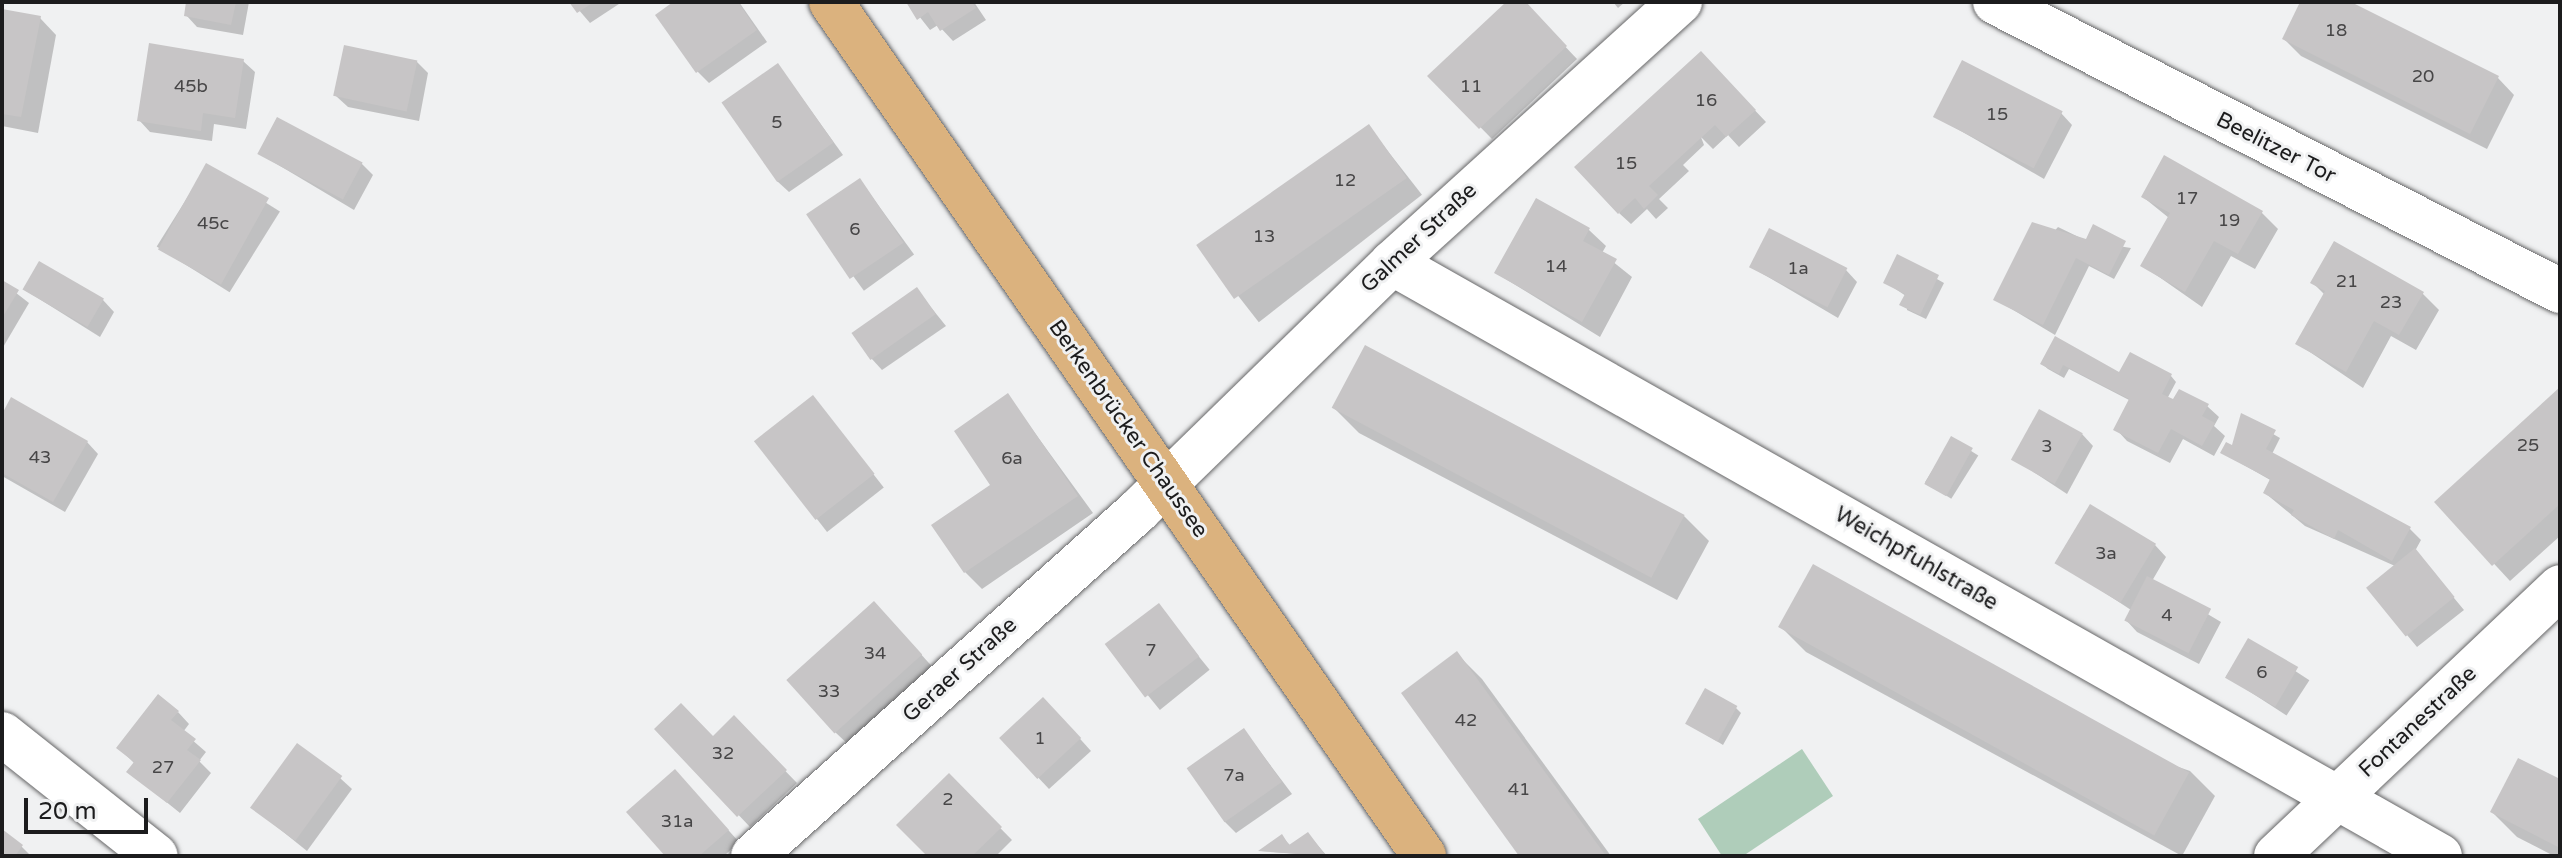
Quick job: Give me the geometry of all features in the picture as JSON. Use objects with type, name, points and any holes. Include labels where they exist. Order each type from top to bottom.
[{"type":"main road","name":"Berkenbrücker Chaussee","points":[[831,2],[1424,856]]},
{"type":"street","name":"Galmer Straße","points":[[1165,481],[1392,263],[1680,2]]},
{"type":"street","name":"Beelitzer Tor","points":[[1995,2],[2560,291]]},
{"type":"street","name":"Weichpfuhlstraße","points":[[1392,263],[2440,856]]},
{"type":"street","name":"Geraer Straße","points":[[753,856],[1165,481]]},
{"type":"street","name":"Fontanestraße","points":[[2276,856],[2560,587]]},
{"type":"street","points":[[2,734],[156,856]]},
{"type":"green space","points":[[1802,749],[1833,796],[1743,856],[1722,856],[1698,819]]},
{"type":"building","points":[[186,2],[236,2],[231,25],[184,16]]},
{"type":"building","points":[[569,2],[594,2],[577,13]]},
{"type":"building","points":[[673,2],[738,2],[757,30],[696,73],[655,15]]},
{"type":"building","points":[[906,2],[972,2],[976,8],[940,31],[928,12],[917,20]]},
{"type":"building","points":[[1506,2],[1526,2],[1567,46],[1479,129],[1427,76]]},
{"type":"building","points":[[2300,2],[2351,2],[2499,76],[2470,134],[2282,39]]},
{"type":"building","points":[[2,9],[41,16],[21,117],[2,114]]},
{"type":"building","points":[[149,43],[244,59],[235,118],[203,113],[201,131],[137,121]]},
{"type":"building","points":[[344,45],[417,61],[407,111],[333,96]]},
{"type":"building","points":[[1701,51],[1756,110],[1726,137],[1715,125],[1649,186],[1658,195],[1644,209],[1635,198],[1618,214],[1574,167]]},
{"type":"building","points":[[1962,60],[2063,111],[2034,168],[1933,117]]},
{"type":"building","points":[[778,63],[834,142],[777,182],[721,103]]},
{"type":"building","points":[[277,117],[363,163],[343,200],[257,154]]},
{"type":"building","points":[[1369,124],[1407,178],[1234,299],[1196,245]]},
{"type":"building","points":[[2164,155],[2263,211],[2238,254],[2214,241],[2185,292],[2140,266],[2170,213],[2141,197]]},
{"type":"building","points":[[206,163],[269,198],[221,284],[158,250]]},
{"type":"building","points":[[860,178],[904,243],[850,279],[806,214]]},
{"type":"building","points":[[1536,198],[1590,228],[1583,241],[1617,259],[1582,322],[1494,273]]},
{"type":"building","points":[[2032,222],[2086,239],[2093,224],[2126,241],[2109,275],[2076,258],[2043,325],[1993,300]]},
{"type":"building","points":[[1769,228],[1847,268],[1827,307],[1749,267]]},
{"type":"building","points":[[2334,241],[2424,292],[2399,335],[2374,321],[2346,372],[2295,344],[2325,291],[2310,283]]},
{"type":"building","points":[[1897,254],[1939,275],[1920,315],[1899,305],[1905,294],[1883,283]]},
{"type":"building","points":[[39,261],[104,298],[87,327],[22,290]]},
{"type":"building","points":[[2,280],[19,290],[2,318]]},
{"type":"building","points":[[917,287],[936,314],[870,360],[851,333]]},
{"type":"building","points":[[2055,336],[2119,372],[2130,352],[2172,374],[2162,394],[2173,399],[2179,389],[2209,404],[2202,416],[2215,423],[2202,446],[2171,429],[2158,453],[2113,430],[2129,399],[2063,365],[2059,374],[2040,364]]},
{"type":"building","points":[[1365,345],[1685,515],[1651,578],[1332,408]]},
{"type":"building","points":[[2560,387],[2560,504],[2492,566],[2434,502]]},
{"type":"building","points":[[1008,393],[1078,496],[964,573],[931,525],[990,485],[954,431]]},
{"type":"building","points":[[813,395],[875,474],[815,520],[754,441]]},
{"type":"building","points":[[11,397],[88,441],[53,502],[2,473],[2,414]]},
{"type":"building","points":[[2039,409],[2083,433],[2055,484],[2011,460]]},
{"type":"building","points":[[2241,413],[2276,430],[2266,449],[2411,527],[2392,561],[2338,530],[2334,539],[2291,515],[2294,510],[2263,493],[2270,479],[2220,453],[2226,442],[2232,445]]},
{"type":"building","points":[[1951,436],[1973,448],[1946,496],[1924,484]]},
{"type":"building","points":[[2090,504],[2156,544],[2120,603],[2054,563]]},
{"type":"building","points":[[2415,548],[2455,597],[2406,637],[2366,588]]},
{"type":"building","points":[[1813,564],[2189,772],[2154,835],[1778,627]]},
{"type":"building","points":[[2147,576],[2211,609],[2188,653],[2124,621]]},
{"type":"building","points":[[874,601],[922,655],[834,733],[786,680]]},
{"type":"building","points":[[1159,603],[1199,657],[1145,697],[1105,644]]},
{"type":"building","points":[[2248,638],[2298,667],[2275,707],[2225,678]]},
{"type":"building","points":[[1457,651],[1606,856],[1519,856],[1401,693]]},
{"type":"building","points":[[1705,688],[1737,706],[1717,742],[1685,724]]},
{"type":"building","points":[[158,694],[179,711],[171,720],[196,739],[187,750],[201,760],[167,803],[126,772],[134,762],[116,748]]},
{"type":"building","points":[[1043,697],[1081,738],[1037,779],[999,738]]},
{"type":"building","points":[[681,703],[713,736],[734,715],[787,770],[737,817],[654,729]]},
{"type":"building","points":[[1244,728],[1282,782],[1225,822],[1187,768]]},
{"type":"building","points":[[297,743],[342,776],[295,841],[250,808]]},
{"type":"building","points":[[2518,758],[2560,779],[2560,848],[2490,812]]},
{"type":"building","points":[[675,769],[729,830],[699,856],[665,856],[626,812]]},
{"type":"building","points":[[949,773],[1002,827],[972,856],[927,856],[896,825]]},
{"type":"building","points":[[2,829],[23,845],[15,856],[2,856]]},
{"type":"building","points":[[1308,832],[1326,856],[1258,851],[1282,834],[1289,845]]}]
